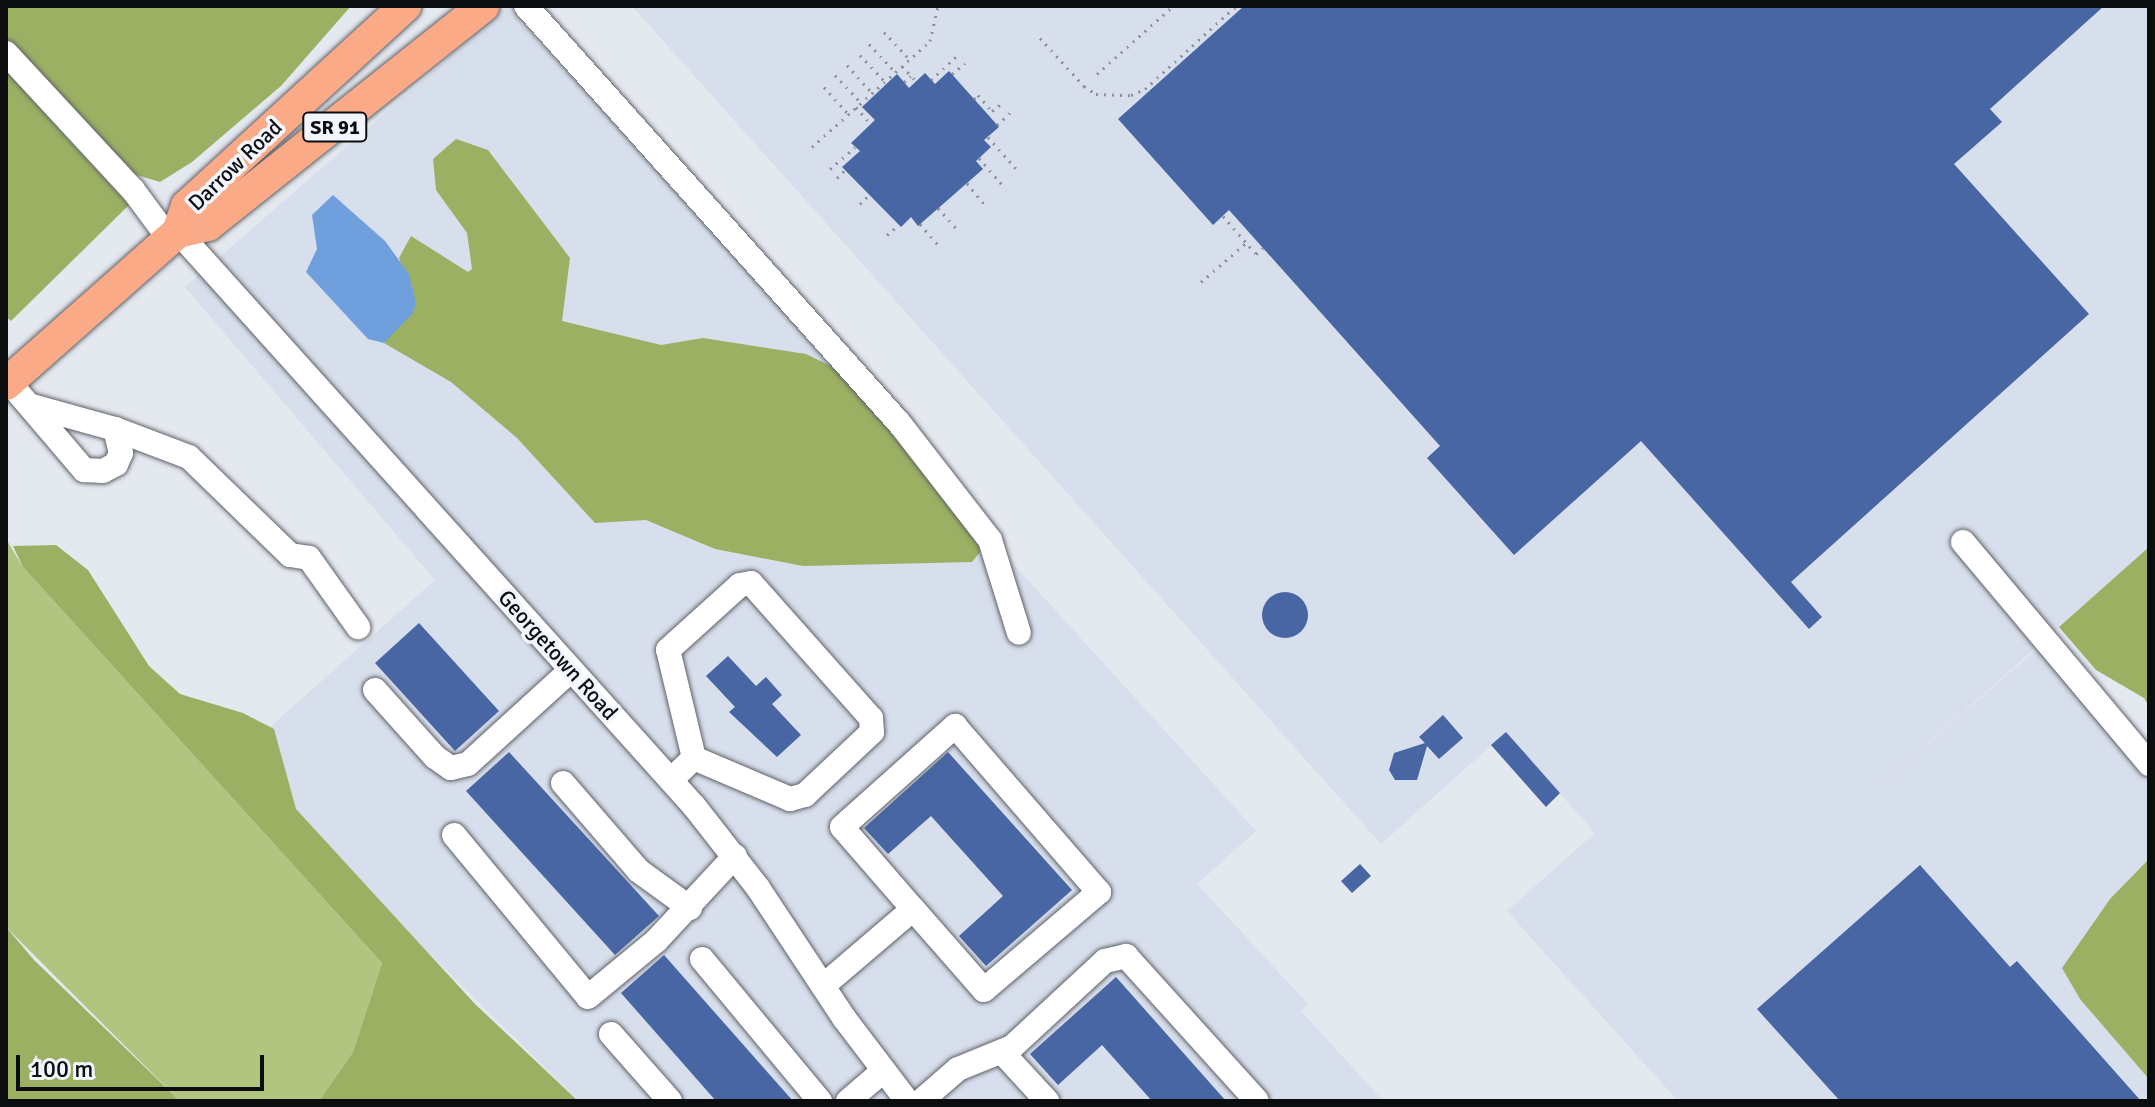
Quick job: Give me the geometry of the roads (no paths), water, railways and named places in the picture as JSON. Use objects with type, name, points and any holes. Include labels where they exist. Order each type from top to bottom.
[{"type":"main road","name":"Darrow Road","points":[[174,236],[187,206],[405,6]]},
{"type":"main road","name":"Darrow Road","points":[[7,383],[174,236],[208,225],[483,6]]},
{"type":"street","points":[[526,6],[900,424],[990,540],[1019,633]]},
{"type":"street","name":"Georgetown Road","points":[[6,53],[671,780],[735,856],[823,986],[907,1101]]},
{"type":"street","points":[[7,383],[32,406],[115,429],[189,457],[290,555],[309,558],[358,627]]},
{"type":"street","points":[[32,406],[36,420],[84,470],[103,471],[116,464],[121,453],[115,429]]},
{"type":"street","points":[[1963,542],[2149,764]]},
{"type":"street","points":[[751,583],[871,718],[872,732],[805,795],[790,799],[694,758],[668,650],[740,585],[751,583]]},
{"type":"street","points":[[375,690],[435,757],[451,768],[468,764],[571,670]]},
{"type":"street","points":[[955,726],[1099,892],[984,990],[913,909],[842,827],[955,726]]},
{"type":"street","points":[[671,780],[694,758]]},
{"type":"street","points":[[563,783],[639,871],[690,908]]},
{"type":"street","points":[[454,835],[588,997],[690,908],[735,856]]},
{"type":"street","points":[[823,986],[913,909]]},
{"type":"street","points":[[921,1101],[958,1069],[1002,1052],[1105,961],[1126,956],[1257,1101]]},
{"type":"street","points":[[702,959],[820,1101]]},
{"type":"street","points":[[611,1034],[670,1101]]},
{"type":"street","points":[[1002,1052],[1047,1101]]},
{"type":"street","points":[[848,1101],[883,1071]]},
{"type":"water","points":[[333,195],[385,241],[409,274],[416,303],[413,313],[384,343],[368,339],[306,272],[317,249],[312,215]]}]
